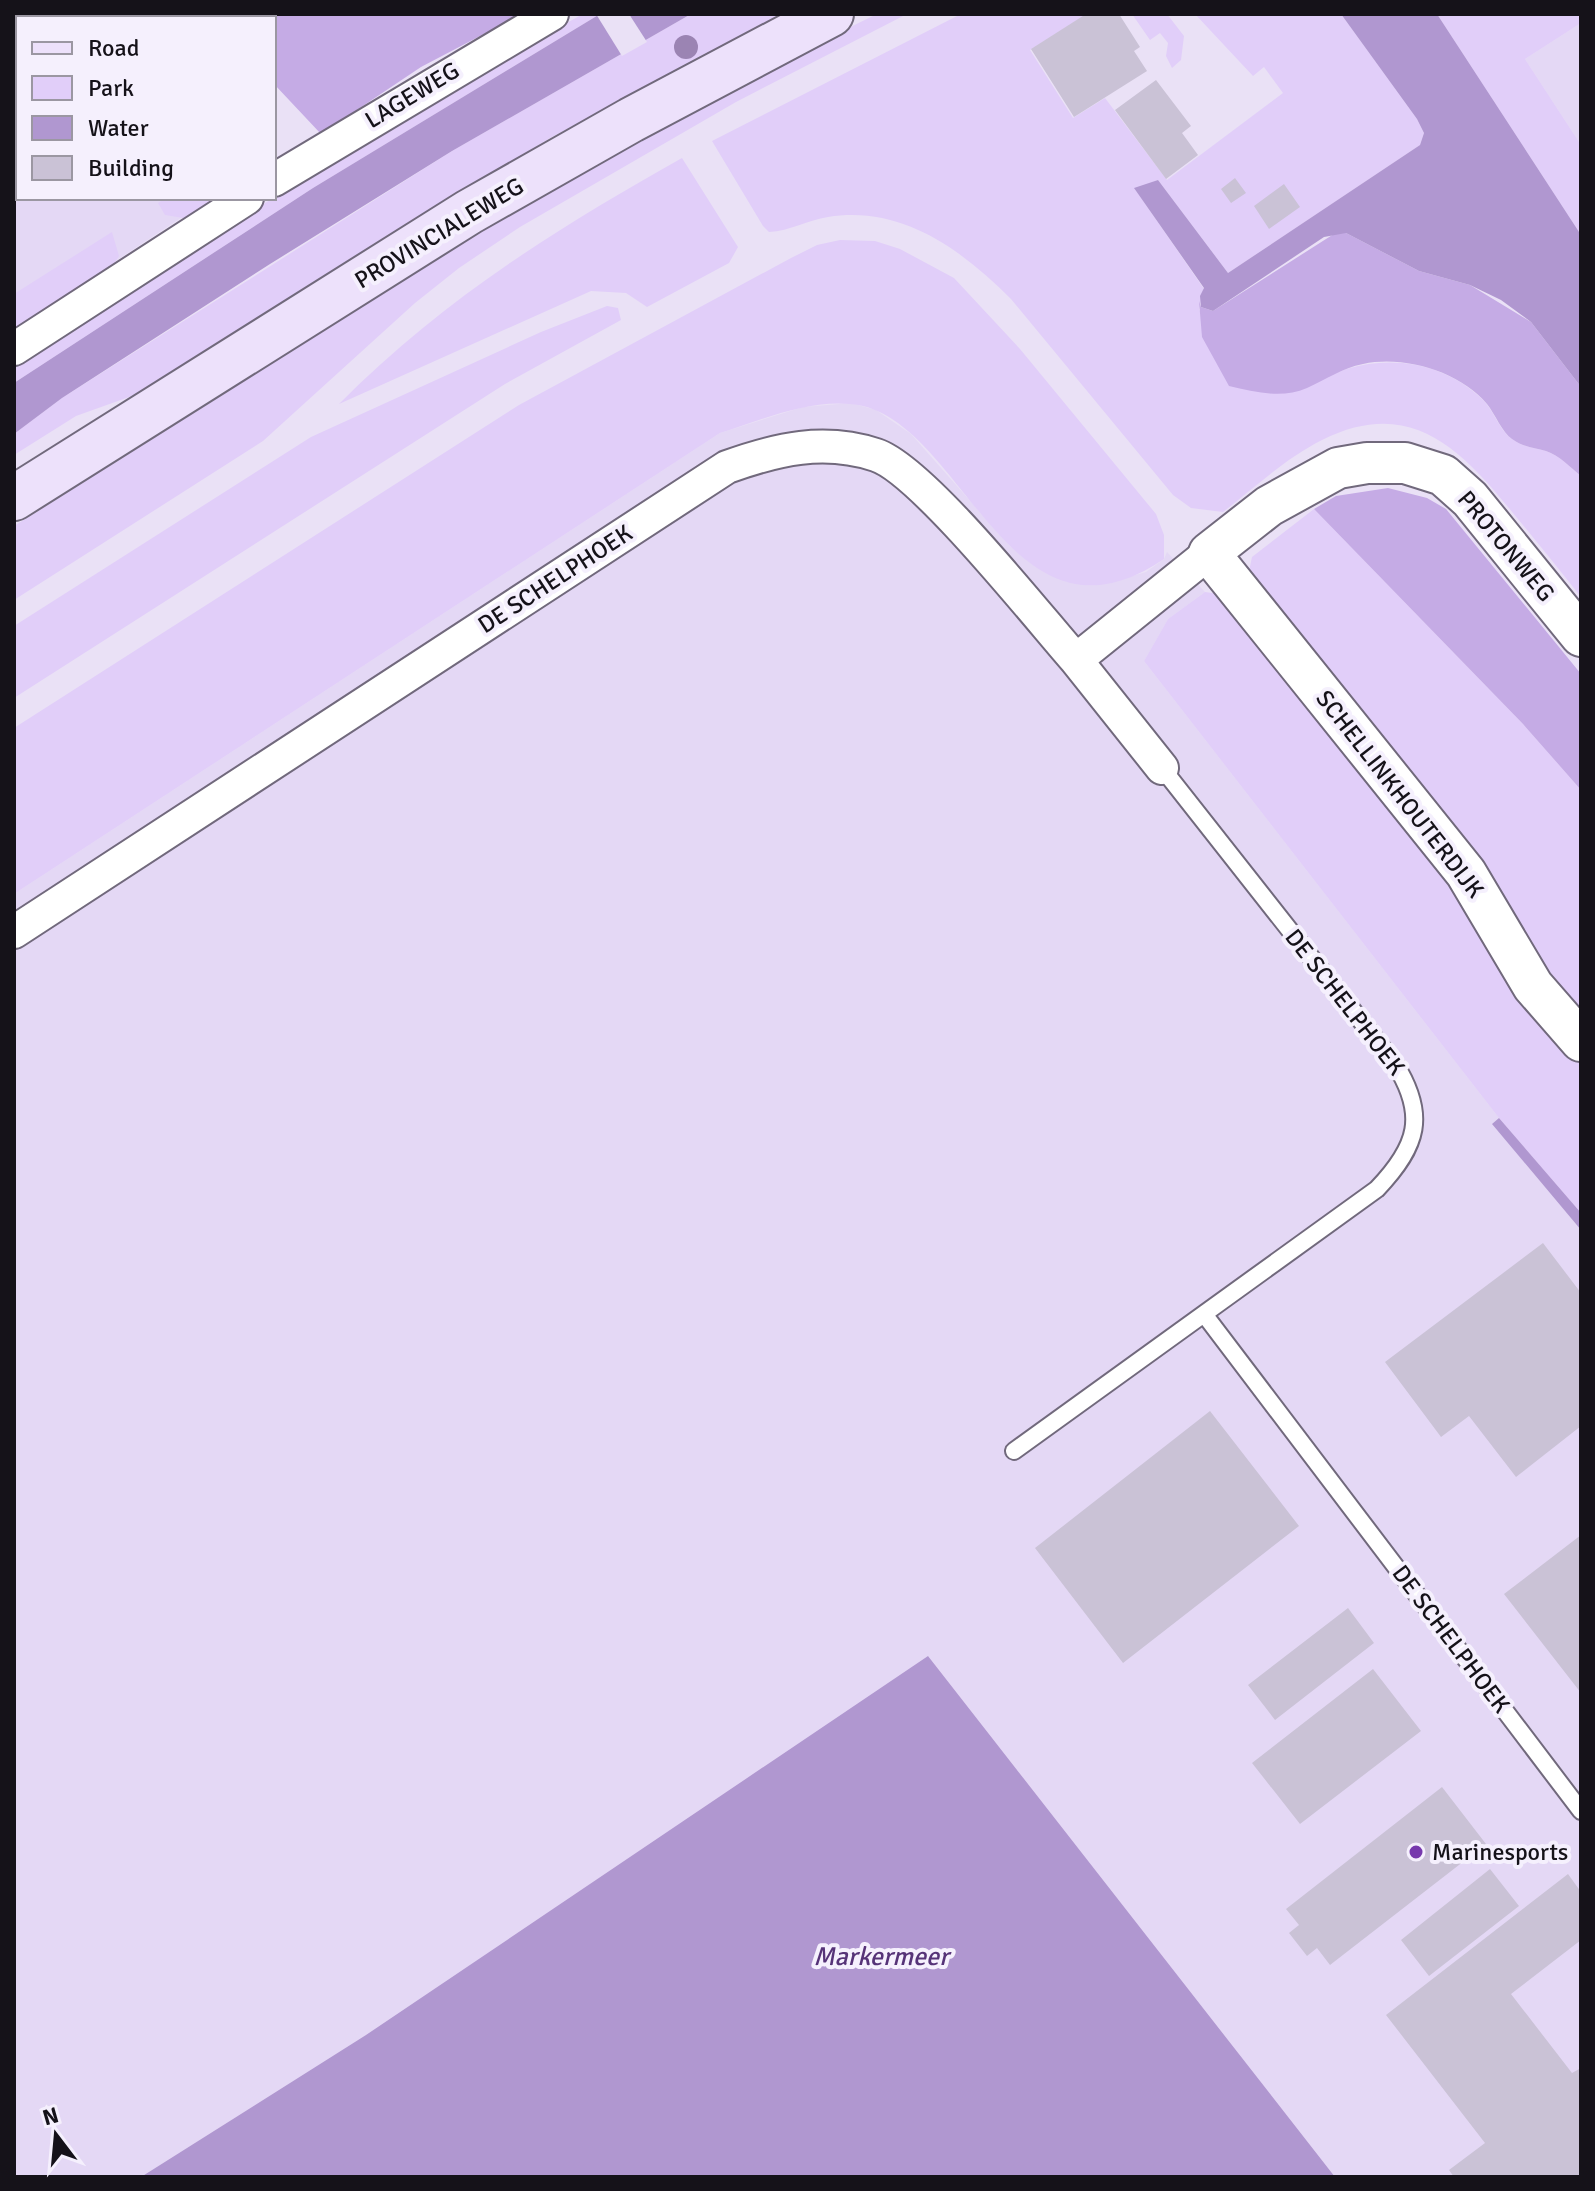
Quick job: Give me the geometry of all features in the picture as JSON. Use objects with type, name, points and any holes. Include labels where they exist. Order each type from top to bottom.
[{"type":"main road","name":"PROVINCIALEWEG","points":[[14,498],[469,212],[631,120],[831,14]]},
{"type":"main road","name":"PROVINCIALEWEG","points":[[14,505],[59,472]]},
{"type":"street","name":"LAGEWEG","points":[[276,179],[552,14]]},
{"type":"street","points":[[14,349],[244,200]]},
{"type":"street","name":"DE SCHELPHOEK","points":[[14,932],[727,467],[799,446],[840,447],[879,456],[909,475],[1076,660],[1162,768]]},
{"type":"street","name":"PROTONWEG","points":[[1209,553],[1269,506],[1338,468],[1367,463],[1405,463],[1443,475],[1470,499],[1581,636]]},
{"type":"street","points":[[1076,660],[1209,553]]},
{"type":"street","name":"SCHELLINKHOUTERDIJK","points":[[1209,553],[1466,873],[1533,986],[1581,1041]]},
{"type":"lane","name":"DE SCHELPHOEK","points":[[1014,1451],[1377,1189],[1399,1165],[1412,1140],[1416,1115],[1411,1089],[1395,1064],[1162,768]]},
{"type":"lane","name":"DE SCHELPHOEK","points":[[1204,1314],[1581,1811]]},
{"type":"shaded area","points":[[14,14],[123,16],[16,16],[16,20]]},
{"type":"shaded area","points":[[209,14],[522,14],[421,67],[321,134],[276,86],[276,16]]},
{"type":"shaded area","points":[[14,22],[16,200],[193,200],[199,206],[14,328]]},
{"type":"shaded area","points":[[1581,23],[1581,145],[1525,59]]},
{"type":"shaded area","points":[[1337,232],[1346,233],[1419,271],[1470,285],[1531,322],[1581,387],[1581,476],[1551,453],[1524,446],[1512,439],[1487,404],[1462,383],[1414,364],[1363,364],[1288,393],[1229,386],[1202,337],[1199,301],[1201,307],[1213,311]]},
{"type":"shaded area","points":[[851,403],[876,410],[911,434],[1010,546],[1040,569],[1062,578],[1108,583],[1146,572],[1164,559],[1167,552],[1205,592],[1168,619],[1144,661],[1499,1118],[1493,1125],[1581,1230],[1581,2177],[1335,2177],[928,1656],[366,2035],[141,2177],[14,2177],[14,894],[720,433],[803,407]]},
{"type":"shaded area","points":[[1388,488],[1427,498],[1446,509],[1581,674],[1581,790],[1523,724],[1314,509],[1336,496]]},
{"type":"green space","points":[[583,14],[600,14],[313,188],[14,383],[14,365],[270,200],[276,200],[276,196],[416,106]]},
{"type":"green space","points":[[691,14],[785,14],[550,138],[143,392],[76,416],[14,455],[14,434],[62,398],[452,151]]},
{"type":"green space","points":[[877,14],[907,14],[736,102],[520,227],[459,268],[415,303],[263,441],[14,600],[14,526],[544,192],[773,65]]},
{"type":"green space","points":[[961,14],[1087,14],[1030,50],[1073,118],[1105,98],[1167,180],[1283,93],[1264,67],[1253,76],[1195,14],[1341,14],[1417,119],[1424,133],[1420,145],[1228,273],[1158,180],[1135,189],[1204,289],[1199,310],[1308,387],[1351,368],[1374,363],[1421,366],[1443,373],[1483,400],[1512,439],[1524,446],[1551,453],[1581,476],[1581,597],[1489,484],[1449,447],[1427,434],[1404,426],[1380,424],[1352,428],[1296,455],[1223,512],[1191,508],[1173,495],[1011,299],[951,248],[906,225],[855,215],[828,217],[769,232],[712,141]]},
{"type":"green space","points":[[1132,14],[1167,14],[1184,36],[1181,60],[1172,68],[1166,56],[1168,43],[1160,33],[1150,40]]},
{"type":"green space","points":[[1437,14],[1581,14],[1581,23],[1525,59],[1581,145],[1581,235]]},
{"type":"green space","points":[[682,158],[738,247],[729,263],[647,307],[626,293],[591,291],[339,404],[418,332],[501,269],[589,212]]},
{"type":"green space","points":[[163,200],[217,200],[189,219],[165,215],[158,203]]},
{"type":"green space","points":[[112,232],[119,256],[112,267],[14,332],[14,294]]},
{"type":"green space","points":[[840,240],[875,241],[900,249],[954,278],[1020,349],[1156,514],[1164,535],[1164,559],[1110,583],[1064,581],[1025,559],[990,525],[925,447],[889,417],[850,404],[817,405],[784,412],[720,433],[14,894],[14,728],[519,405],[791,258],[817,245]]},
{"type":"green space","points":[[607,306],[618,308],[621,320],[505,384],[14,698],[14,626],[311,437],[541,332]]},
{"type":"green space","points":[[1314,509],[1523,724],[1581,790],[1581,1019],[1247,581],[1252,557]]},
{"type":"green space","points":[[1205,592],[1219,594],[1316,708],[1581,1058],[1581,1213],[1499,1118],[1144,661],[1168,619]]},
{"type":"water","points":[[600,14],[691,14],[452,151],[62,398],[14,434],[14,383],[313,188]]},
{"type":"water","points":[[1341,14],[1437,14],[1581,235],[1581,387],[1531,322],[1501,300],[1470,285],[1419,271],[1346,233],[1324,237],[1213,311],[1201,307],[1200,296],[1204,288],[1134,188],[1158,180],[1228,273],[1420,145],[1424,133],[1417,119]]},
{"type":"water","points":[[1499,1118],[1581,1213],[1581,1230],[1492,1124]]},
{"type":"water","name":"Markermeer","points":[[928,1656],[1335,2177],[141,2177],[366,2035]]},
{"type":"pier","points":[[596,14],[629,14],[647,42],[622,56]]},
{"type":"building","points":[[1086,14],[1119,14],[1140,47],[1134,51],[1147,71],[1074,117],[1031,49]]},
{"type":"building","points":[[1156,80],[1191,126],[1182,133],[1198,155],[1166,179],[1115,110]]},
{"type":"building","points":[[14,128],[17,200],[14,202]]},
{"type":"building","points":[[1235,178],[1246,193],[1231,203],[1221,189]]},
{"type":"building","points":[[1284,184],[1300,207],[1269,229],[1254,206]]},
{"type":"building","points":[[1543,1243],[1581,1293],[1581,1426],[1516,1477],[1469,1416],[1441,1437],[1385,1362]]},
{"type":"building","points":[[1210,1411],[1299,1526],[1123,1663],[1035,1548]]},
{"type":"building","points":[[1581,1535],[1581,1693],[1504,1594]]},
{"type":"building","points":[[1348,1608],[1374,1643],[1275,1720],[1248,1685]]},
{"type":"building","points":[[1373,1669],[1421,1731],[1300,1824],[1252,1763]]},
{"type":"building","points":[[1442,1787],[1486,1844],[1330,1965],[1317,1948],[1307,1956],[1289,1933],[1299,1925],[1286,1909]]},
{"type":"building","points":[[1490,1869],[1519,1906],[1429,1976],[1401,1940]]},
{"type":"building","points":[[1568,1874],[1581,1892],[1581,1940],[1511,1994],[1572,2073],[1581,2068],[1581,2177],[1454,2177],[1449,2170],[1485,2143],[1386,2015]]},
{"type":"place","name":"Marinesports","points":[[1416,1852]]}]
